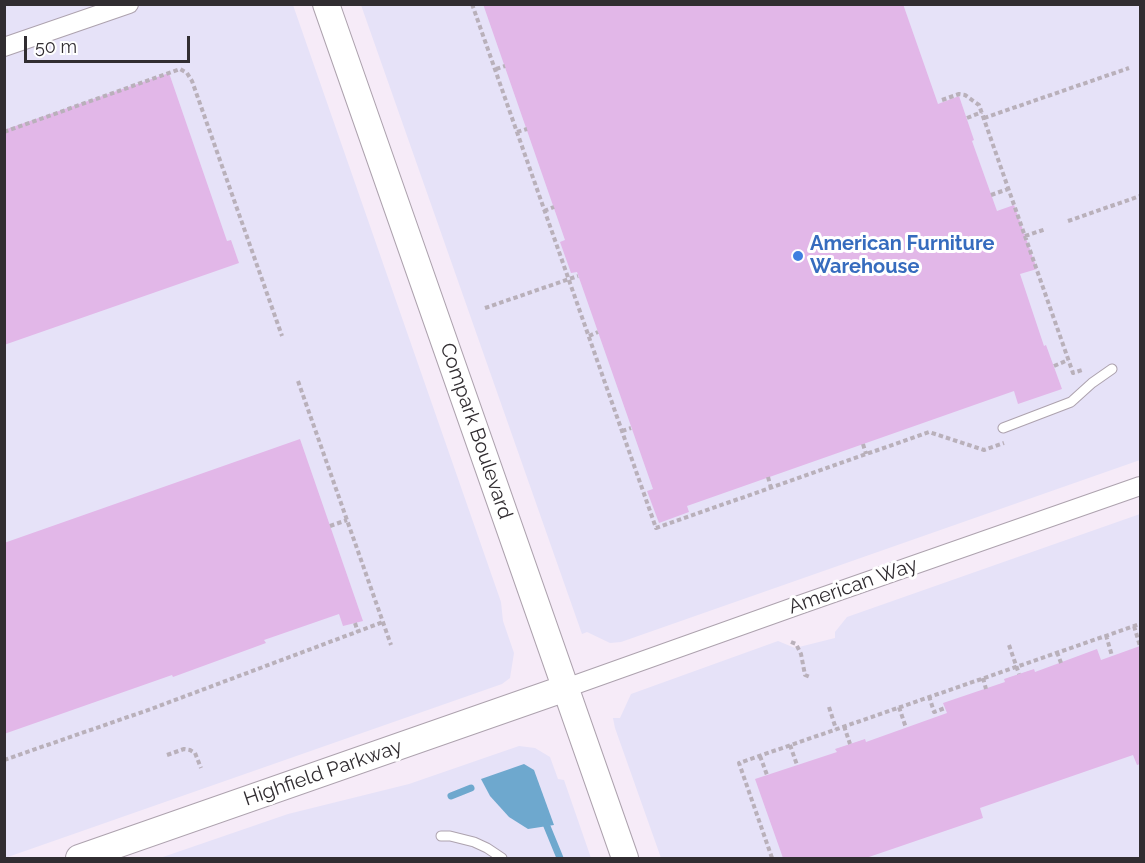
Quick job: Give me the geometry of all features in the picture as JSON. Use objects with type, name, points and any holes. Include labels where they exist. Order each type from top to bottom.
[{"type":"street","points":[[4,47],[129,4]]},
{"type":"street","name":"Compark Boulevard","points":[[326,4],[626,858]]},
{"type":"street","name":"American Way","points":[[566,688],[1140,486]]},
{"type":"street","name":"Highfield Parkway","points":[[80,858],[566,688]]},
{"type":"lane","points":[[1003,428],[1071,402],[1112,369]]},
{"type":"lane","points":[[441,836],[474,842],[502,858]]},
{"type":"path","points":[[472,4],[656,528],[929,432],[984,450],[1014,440]]},
{"type":"path","points":[[496,69],[505,66]]},
{"type":"path","points":[[984,118],[1129,68]]},
{"type":"path","points":[[4,132],[180,69],[187,73],[192,81],[282,336]]},
{"type":"path","points":[[942,100],[965,94],[977,102],[1073,373],[1092,366]]},
{"type":"path","points":[[967,118],[981,112]]},
{"type":"path","points":[[517,132],[527,129]]},
{"type":"path","points":[[991,195],[1008,189]]},
{"type":"path","points":[[1068,221],[1140,196]]},
{"type":"path","points":[[544,211],[554,207]]},
{"type":"path","points":[[1025,236],[1046,229]]},
{"type":"path","points":[[485,308],[578,276]]},
{"type":"path","points":[[589,336],[598,332]]},
{"type":"path","points":[[1054,366],[1068,360]]},
{"type":"path","points":[[298,381],[391,645]]},
{"type":"path","points":[[622,431],[631,428]]},
{"type":"path","points":[[863,444],[866,454]]},
{"type":"path","points":[[768,477],[771,488]]},
{"type":"path","points":[[330,526],[347,520]]},
{"type":"path","points":[[4,760],[152,712],[383,622]]},
{"type":"path","points":[[355,623],[358,632]]},
{"type":"path","points":[[772,858],[739,763],[1140,624]]},
{"type":"path","points":[[1134,626],[1140,646]]},
{"type":"path","points":[[1106,635],[1112,656]]},
{"type":"path","points":[[791,642],[796,644],[801,654],[805,675],[810,677]]},
{"type":"path","points":[[1009,645],[1019,674]]},
{"type":"path","points":[[1057,652],[1061,663]]},
{"type":"path","points":[[983,678],[986,689]]},
{"type":"path","points":[[928,696],[934,712],[945,708]]},
{"type":"path","points":[[829,707],[836,729]]},
{"type":"path","points":[[899,707],[906,728]]},
{"type":"path","points":[[844,726],[850,744]]},
{"type":"path","points":[[790,745],[797,765]]},
{"type":"path","points":[[167,755],[184,749],[190,750],[195,753],[201,768]]},
{"type":"path","points":[[760,756],[767,775]]},
{"type":"shaded area","points":[[4,5],[293,5],[501,602],[503,621],[514,653],[510,678],[502,684],[5,858]]},
{"type":"shaded area","points":[[361,5],[1140,5],[1140,460],[621,642],[610,643],[587,632],[582,634]]},
{"type":"shaded area","points":[[1140,514],[1140,858],[661,858],[613,718],[620,718],[631,694],[778,641],[795,648],[835,638],[835,632],[847,617]]},
{"type":"shaded area","points":[[519,746],[535,748],[550,757],[558,779],[564,780],[591,858],[160,858],[288,814],[409,784]]},
{"type":"water","points":[[524,764],[534,770],[554,825],[528,829],[509,817],[490,796],[481,779]]},
{"type":"building","name":"American Furniture Warehouse","points":[[483,4],[903,4],[938,104],[959,96],[997,211],[1014,205],[1037,269],[1020,274],[1044,346],[1046,345],[1062,389],[1018,404],[1014,391],[687,506],[689,512],[659,523],[647,491],[653,489],[577,272],[571,273],[560,242],[565,240]]},
{"type":"building","points":[[169,73],[227,241],[231,240],[239,263],[4,345],[4,130]]},
{"type":"building","points":[[300,439],[363,621],[343,626],[339,614],[264,640],[266,643],[173,677],[172,675],[4,734],[4,543]]},
{"type":"building","points":[[1140,646],[1140,764],[1137,765],[1133,755],[980,808],[983,818],[866,858],[783,858],[755,779],[837,752],[835,749],[865,739],[866,742],[947,713],[943,703],[1005,682],[1004,679],[1034,669],[1035,672],[1097,649],[1101,660]]},
{"type":"waterway","points":[[451,796],[471,788]]},
{"type":"waterway","points":[[544,819],[560,858]]},
{"type":"place","name":"American Furniture Warehouse","points":[[798,256]]}]
